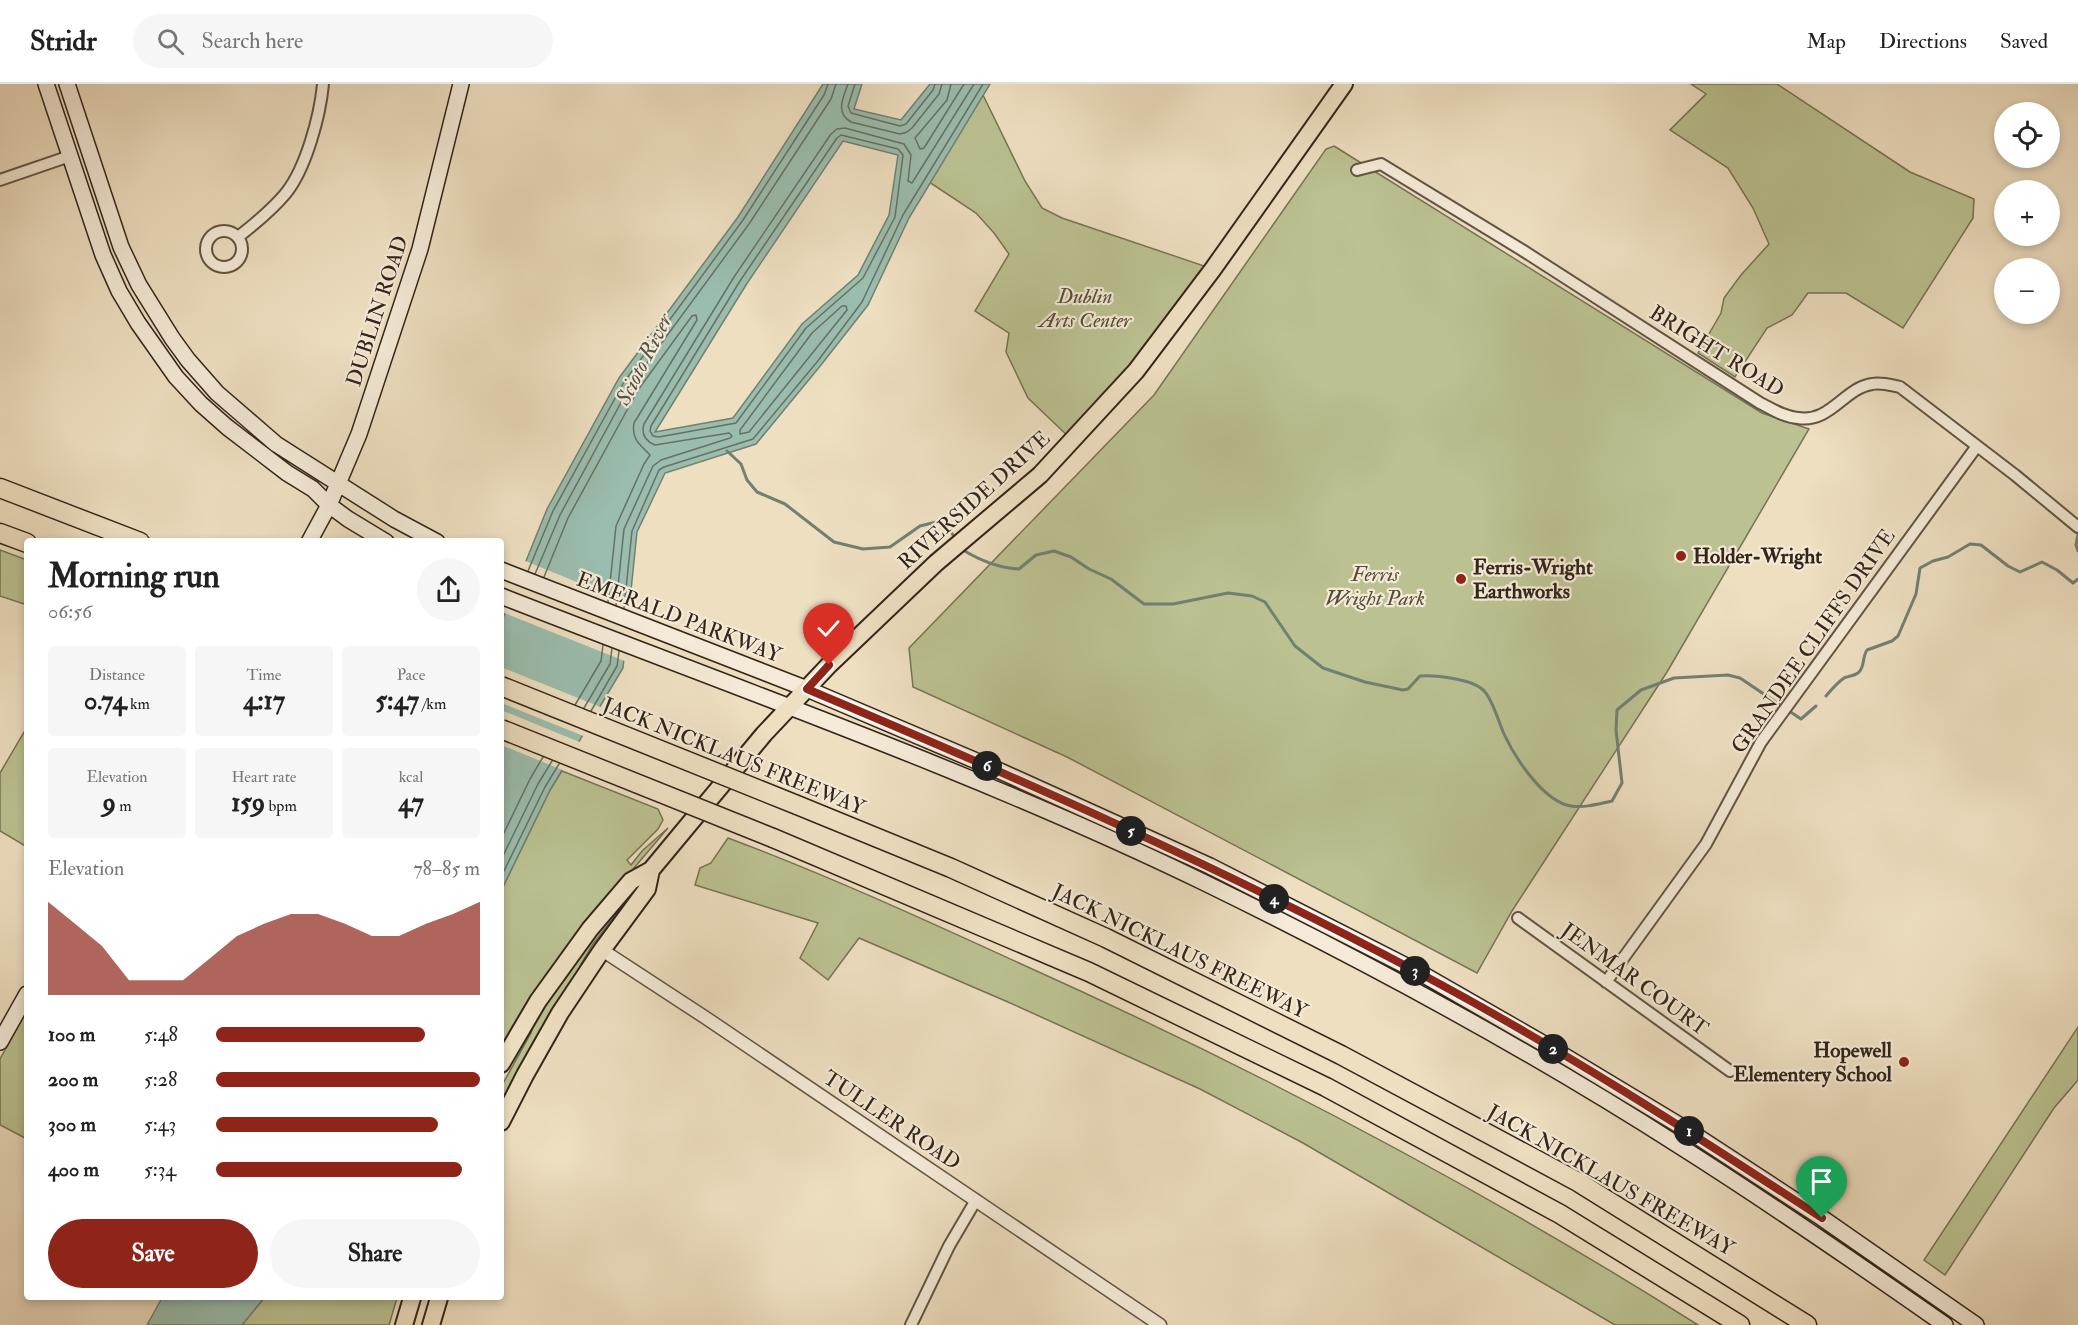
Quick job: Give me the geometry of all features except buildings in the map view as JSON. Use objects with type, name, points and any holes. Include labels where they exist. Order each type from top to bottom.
[{"type":"highway","points":[[0,488],[130,538]]},
{"type":"highway","points":[[0,533],[24,542]]},
{"type":"highway","name":"JACK NICKLAUS FREEWAY","points":[[504,687],[951,868],[1106,938],[1341,1055],[1578,1182],[1806,1325]]},
{"type":"highway","points":[[504,730],[773,838],[1089,972],[1326,1087],[1560,1214],[1740,1325]]},
{"type":"main road","points":[[46,84],[103,255],[119,291],[138,323],[176,377],[227,427],[278,466],[313,489],[348,519],[381,538]]},
{"type":"main road","points":[[67,84],[121,247],[139,285],[172,338],[217,393],[276,444],[394,519],[430,538]]},
{"type":"main road","name":"DUBLIN ROAD","points":[[311,538],[329,505],[359,434],[420,248],[461,84]]},
{"type":"main road","name":"RIVERSIDE DRIVE","points":[[504,1059],[538,1001],[584,937],[631,881],[651,870],[764,734],[936,563],[1040,475],[1136,371],[1187,306],[1344,84]]},
{"type":"main road","name":"EMERALD PARKWAY","points":[[504,571],[807,689],[1000,771],[1210,866],[1424,975],[1553,1048],[1689,1131],[1822,1218],[1976,1325]]},
{"type":"main road","points":[[504,597],[1003,792],[1202,882],[1406,986],[1544,1064],[1680,1146],[1812,1232],[1945,1325]]},
{"type":"main road","name":"RIVERSIDE DRIVE","points":[[504,1116],[540,1047],[602,950],[647,889],[651,870]]},
{"type":"main road","points":[[0,1042],[24,999]]},
{"type":"main road","points":[[404,1325],[411,1300]]},
{"type":"main road","points":[[431,1325],[438,1300]]},
{"type":"street","points":[[238,237],[265,216],[288,191],[308,150],[322,103],[323,84]]},
{"type":"street","points":[[0,180],[70,156]]},
{"type":"street","name":"BRIGHT ROAD","points":[[1357,170],[1381,164],[1568,279],[1760,403],[1781,414],[1799,419],[1814,418],[1834,407],[1857,389],[1870,384],[1883,383],[1899,387],[2075,525]]},
{"type":"street","name":"GRANDEE CLIFFS DRIVE","points":[[1606,982],[1706,844],[1761,742],[1977,446]]},
{"type":"street","name":"JENMAR COURT","points":[[1518,918],[1730,1071]]},
{"type":"street","name":"TULLER ROAD","points":[[602,950],[1160,1325]]},
{"type":"street","points":[[911,1325],[949,1246],[976,1200]]},
{"type":"green space","points":[[1691,84],[1777,84],[1910,172],[1974,199],[1973,218],[1903,328],[1846,293],[1808,293],[1792,315],[1767,328],[1735,377],[1698,353],[1721,313],[1724,298],[1769,244],[1753,208],[1728,168],[1670,130],[1706,94]]},
{"type":"green space","name":"Dublin Arts Center","points":[[983,95],[1025,181],[1042,208],[1062,218],[1213,269],[1072,440],[1028,398],[1006,352],[1009,333],[975,311],[1009,254],[976,213],[929,182]]},
{"type":"green space","name":"Ferris Wright Park","points":[[1334,146],[1762,413],[1809,429],[1667,672],[1512,911],[1477,973],[1067,757],[913,687],[909,648],[1154,395],[1326,149]]},
{"type":"green space","points":[[0,550],[24,559],[24,604],[0,596]]},
{"type":"green space","points":[[24,732],[24,845],[0,831],[0,773]]},
{"type":"green space","points":[[562,771],[658,809],[663,820],[658,829],[627,860],[631,865],[642,851],[668,828],[566,948],[534,994],[504,1046],[504,885],[550,790]]},
{"type":"green space","points":[[728,838],[838,882],[947,930],[1106,1003],[1279,1088],[1365,1132],[1533,1225],[1698,1325],[1615,1325],[1303,1143],[1200,1089],[1008,1002],[859,938],[828,980],[800,958],[818,923],[695,885],[700,868],[711,863]]},
{"type":"green space","points":[[622,901],[625,903],[593,944],[581,964],[576,978],[504,1105],[504,1082],[531,1033],[537,1014],[550,992]]},
{"type":"green space","points":[[24,1015],[24,1137],[0,1125],[0,1059]]},
{"type":"green space","points":[[2078,1027],[2078,1080],[2054,1108],[1945,1275],[1924,1260]]},
{"type":"green space","points":[[262,1300],[396,1300],[389,1325],[242,1325]]},
{"type":"water","name":"Scioto River","points":[[823,84],[862,84],[854,109],[901,120],[930,84],[990,84],[909,218],[868,305],[756,444],[665,473],[637,532],[623,668],[550,790],[504,885],[504,616],[547,509],[619,378],[738,217]],"holes":[[[843,141],[898,155],[889,215],[858,275],[802,324],[733,418],[655,432],[746,285]]]},
{"type":"water","points":[[161,1300],[262,1300],[242,1325],[147,1325]]},
{"type":"pier","points":[[523,560],[633,605],[627,662],[504,613],[504,607]]},
{"type":"pier","points":[[504,668],[603,708],[586,737],[504,704]]},
{"type":"pier","points":[[504,711],[582,743],[565,771],[504,746]]},
{"type":"waterway","points":[[727,451],[741,464],[747,480],[757,492],[785,504],[834,542],[863,549],[890,547],[920,526],[936,522],[947,526],[955,538]]},
{"type":"waterway","points":[[2078,534],[2076,545],[2078,551]]},
{"type":"waterway","points":[[1826,696],[1844,678],[1860,671],[1867,650],[1892,641],[1898,636],[1916,594],[1920,568],[1933,561],[1948,557],[1970,544],[1981,545],[2008,566],[2020,572],[2042,562],[2073,583],[2078,579]]},
{"type":"waterway","points":[[963,550],[990,563],[1019,569],[1036,555],[1054,551],[1071,557],[1089,569],[1111,579],[1144,604],[1173,604],[1228,593],[1252,596],[1265,602],[1295,646],[1323,668],[1365,682],[1403,690],[1408,689],[1420,676],[1445,677],[1473,684],[1488,696],[1509,744],[1531,778],[1551,796],[1571,806],[1586,806],[1612,801],[1622,783],[1616,730],[1617,710],[1641,690],[1674,678],[1728,675],[1740,678],[1801,719],[1816,706]]},
{"type":"place","name":"Holder-Wright","points":[[1681,556]]},
{"type":"place","name":"Ferris-Wright Earthworks","points":[[1461,579]]},
{"type":"place","name":"Hopewell Elementery School","points":[[1904,1062]]},
{"type":"route","points":[[829,665],[807,689],[1000,771],[1210,866],[1424,975],[1553,1048],[1689,1131],[1822,1218]]}]
